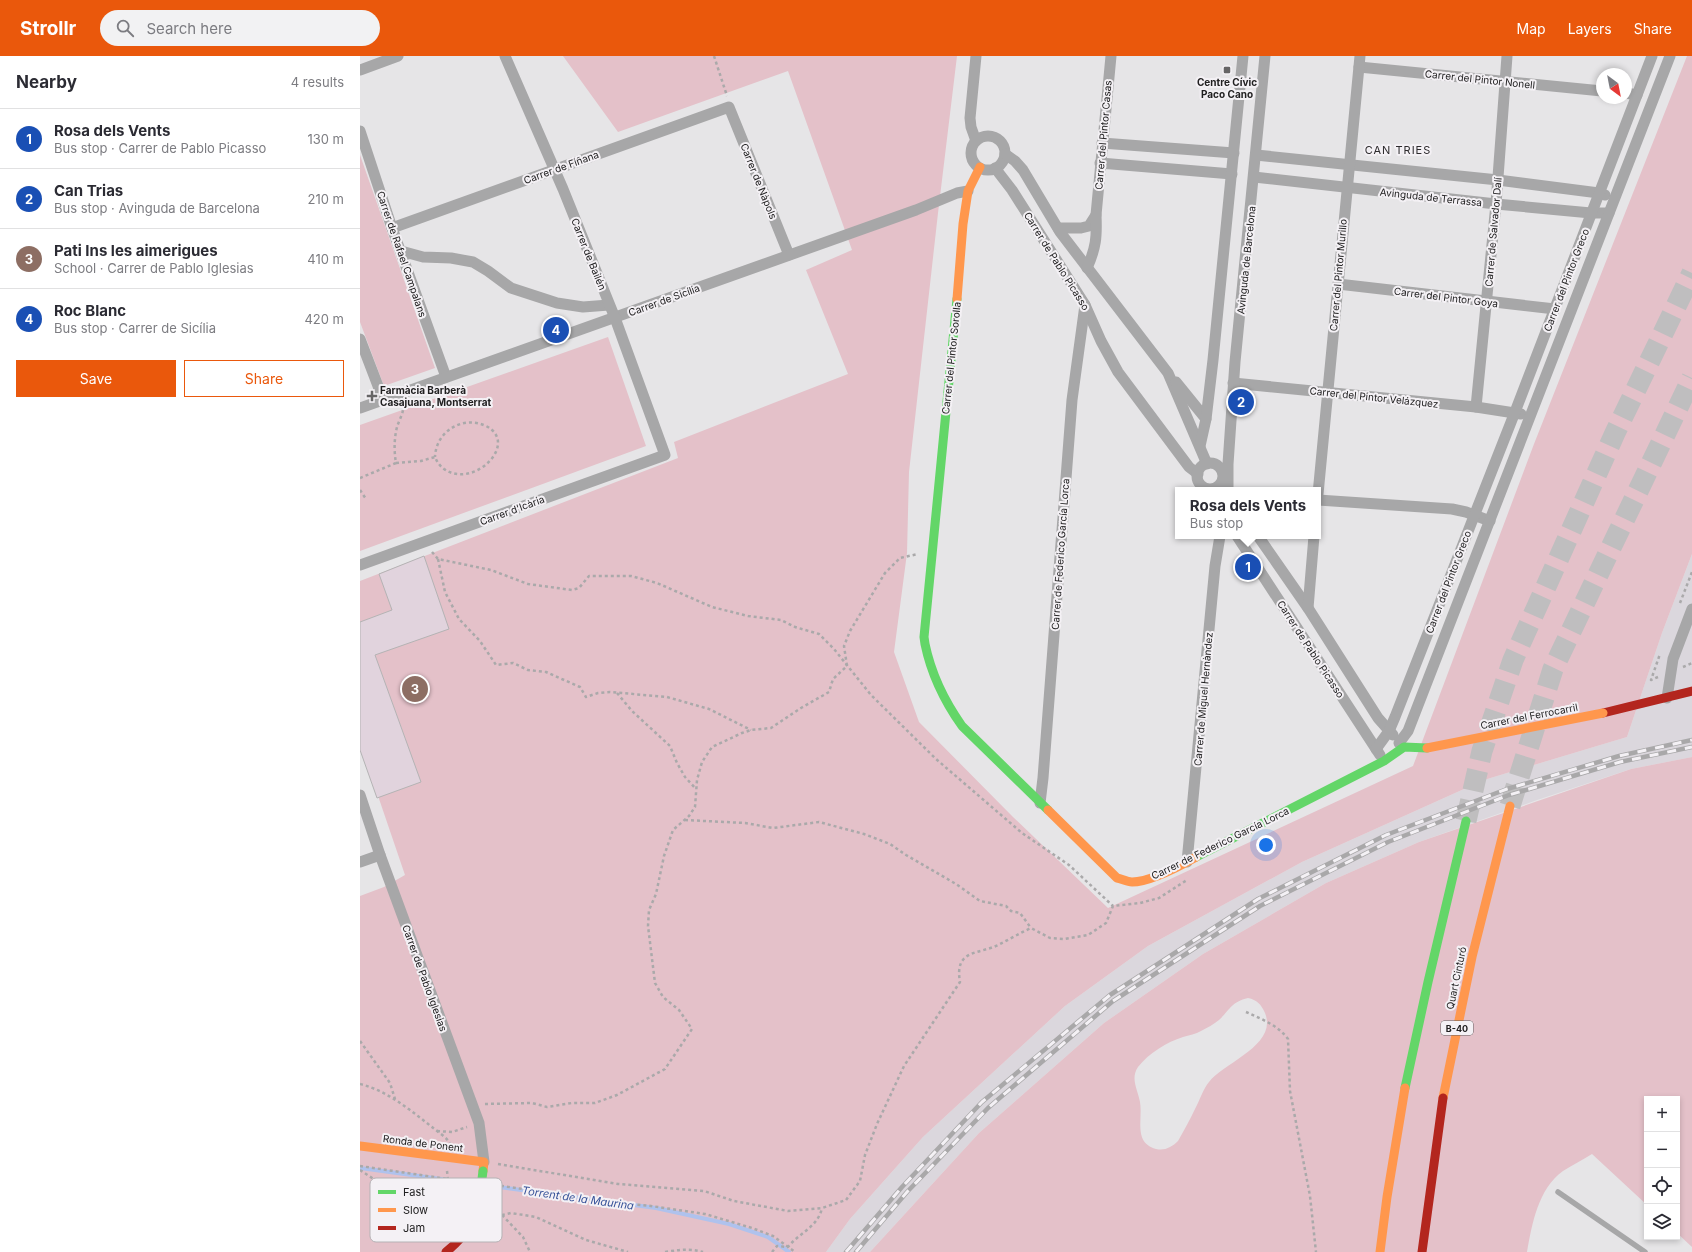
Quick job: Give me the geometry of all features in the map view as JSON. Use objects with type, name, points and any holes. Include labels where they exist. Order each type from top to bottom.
[{"type":"main road","name":"Carrer del Pintor Sorolla","points":[[932,550],[958,289],[962,224],[968,191],[980,167]]},
{"type":"main road","name":"Carrer de Federico García Lorca","points":[[932,550],[924,646],[940,690],[951,712],[962,726],[1040,803],[1117,878],[1123,881],[1131,882],[1148,879],[1187,862],[1384,761]]},
{"type":"main road","name":"Carrer del Ferrocarril","points":[[1402,745],[1427,748],[1603,713],[1692,691]]},
{"type":"main road","points":[[1384,761],[1402,745]]},
{"type":"main road","name":"Quart Cinturó","points":[[1422,1252],[1445,1086],[1472,957],[1510,806]]},
{"type":"main road","points":[[1380,1252],[1383,1222],[1404,1094],[1466,821]]},
{"type":"main road","name":"Ronda de Ponent","points":[[360,1146],[484,1166]]},
{"type":"main road","points":[[482,1178],[484,1166]]},
{"type":"main road","points":[[446,1252],[457,1242]]},
{"type":"street","points":[[360,70],[398,56]]},
{"type":"street","name":"Carrer de Bailén","points":[[504,56],[555,170],[615,318],[664,455]]},
{"type":"street","points":[[976,56],[970,118],[971,127],[976,141]]},
{"type":"street","name":"Carrer del Pintor Casas","points":[[1087,268],[1094,252],[1097,237],[1096,215],[1110,56]]},
{"type":"street","points":[[1200,446],[1206,419],[1243,56]]},
{"type":"street","name":"Avinguda de Barcelona","points":[[1225,479],[1265,56]]},
{"type":"street","name":"Carrer de Salvador Dalí","points":[[1476,407],[1496,204],[1507,56]]},
{"type":"street","name":"Carrer del Pintor Greco","points":[[1376,749],[1389,731],[1475,515],[1652,56]]},
{"type":"street","name":"Carrer del Pintor Greco","points":[[1402,745],[1531,417],[1614,198],[1670,56]]},
{"type":"street","name":"Carrer del Pintor Nonell","points":[[1359,62],[1504,82],[1596,90]]},
{"type":"street","name":"Carrer del Pintor Murillo","points":[[1319,487],[1359,62]]},
{"type":"street","points":[[1632,95],[1637,95]]},
{"type":"street","name":"Carrer de Fiñana","points":[[392,228],[729,107]]},
{"type":"street","name":"Carrer de Nàpols","points":[[729,107],[789,255]]},
{"type":"street","name":"Carrer de Rafael Campalans","points":[[360,131],[400,251],[446,377]]},
{"type":"street","points":[[987,136],[997,139],[1002,145],[1005,154],[1002,162],[995,168],[986,169],[980,167],[973,161],[971,154],[972,148],[976,141],[987,136]]},
{"type":"street","points":[[1102,143],[1234,153]]},
{"type":"street","name":"Carrer de Pablo Picasso","points":[[1005,154],[1023,170],[1058,228],[1087,268],[1168,373],[1206,419]]},
{"type":"street","points":[[1256,155],[1498,180],[1599,193],[1614,198]]},
{"type":"street","points":[[1100,163],[1232,174]]},
{"type":"street","name":"Carrer de Pablo Picasso","points":[[995,168],[1012,190],[1085,305],[1101,341],[1118,372],[1189,467],[1198,474]]},
{"type":"street","name":"Avinguda de Terrassa","points":[[1254,177],[1496,204],[1591,213],[1609,213]]},
{"type":"street","name":"Carrer de Sicília","points":[[360,408],[916,210],[957,193],[968,191]]},
{"type":"street","points":[[1058,228],[1081,228],[1089,226],[1096,215]]},
{"type":"street","points":[[400,251],[423,257],[451,258],[473,262],[511,288],[557,303],[583,307],[609,305]]},
{"type":"street","name":"Carrer del Pintor Goya","points":[[1338,284],[1555,309]]},
{"type":"street","name":"Carrer de Federico García Lorca","points":[[1040,803],[1072,400],[1085,305]]},
{"type":"street","points":[[360,339],[383,399]]},
{"type":"street","name":"Carrer de Pablo Picasso","points":[[1168,373],[1207,464]]},
{"type":"street","name":"Carrer del Pintor Velázquez","points":[[1234,383],[1515,412]]},
{"type":"street","points":[[1515,412],[1531,417]]},
{"type":"street","name":"Carrer d'Icària","points":[[360,565],[664,455]]},
{"type":"street","points":[[1204,487],[1200,484],[1198,474],[1200,468],[1207,464],[1215,465],[1225,479],[1216,487]]},
{"type":"street","points":[[1321,500],[1452,509],[1490,520]]},
{"type":"street","name":"Carrer de Miguel Hernàndez","points":[[1187,862],[1215,566],[1220,539]]},
{"type":"street","name":"Carrer de Pablo Picasso","points":[[1239,539],[1384,761]]},
{"type":"street","name":"Carrer de Pablo Picasso","points":[[1260,539],[1308,608],[1378,718],[1402,745]]},
{"type":"street","points":[[1308,608],[1314,539]]},
{"type":"street","points":[[1667,698],[1673,659],[1692,609]]},
{"type":"street","name":"Carrer de Pablo Iglesias","points":[[360,795],[380,855],[479,1123],[484,1166]]},
{"type":"street","points":[[360,862],[380,855]]},
{"type":"lane","points":[[1558,1192],[1644,1252]]},
{"type":"path","points":[[714,56],[725,88],[729,107]]},
{"type":"path","points":[[396,463],[394,447],[397,427],[404,410],[401,393]]},
{"type":"path","points":[[468,422],[478,423],[488,427],[496,437],[498,443],[492,461],[471,473],[464,475],[449,472],[439,464],[435,457],[437,448],[445,433],[460,424],[468,422]]},
{"type":"path","points":[[360,478],[396,463],[421,461],[435,457]]},
{"type":"path","points":[[360,490],[366,499]]},
{"type":"path","points":[[423,542],[438,559],[445,592],[459,619],[480,641],[496,665],[513,663],[528,670],[546,672],[580,687],[586,697],[598,693],[667,697],[709,710],[751,730]]},
{"type":"path","points":[[847,666],[844,646],[850,632],[885,573],[900,558],[932,550]]},
{"type":"path","points":[[438,559],[491,570],[528,584],[572,590],[579,588],[590,576],[631,576],[651,581],[712,607],[748,616],[781,620],[795,627],[819,634],[834,649],[871,695],[926,750],[1022,833],[1069,865],[1113,906],[1140,903],[1159,898],[1192,876]]},
{"type":"path","points":[[485,1104],[532,1103],[547,1107],[572,1103],[595,1103],[617,1095],[664,1069],[692,1028],[679,1010],[663,998],[655,983],[648,926],[649,910],[656,894],[664,856],[673,830],[689,816],[695,807],[696,790],[702,762],[712,747],[751,730],[771,728],[829,692],[833,679],[847,666]]},
{"type":"path","points":[[617,693],[632,711],[670,746],[685,777],[696,790]]},
{"type":"path","points":[[685,820],[745,823],[774,828],[818,822],[864,834],[890,844],[956,884],[980,901],[1006,906],[1010,911],[1020,913],[1031,928],[1050,938],[1064,939],[1088,934],[1106,922],[1113,906]]},
{"type":"path","points":[[497,1164],[618,1184],[704,1191],[740,1202],[788,1211],[822,1208],[846,1200],[860,1181],[865,1156],[877,1124],[904,1066],[960,982],[960,964],[974,951],[999,945],[1017,934],[1031,928]]},
{"type":"path","points":[[1246,1012],[1275,1026],[1288,1039],[1290,1091],[1310,1196],[1316,1252]]},
{"type":"path","points":[[360,1041],[390,1083],[395,1100]]},
{"type":"path","points":[[360,1084],[370,1087],[395,1100],[450,1143],[450,1150]]},
{"type":"path","points":[[436,1131],[452,1132],[469,1126]]},
{"type":"path","points":[[360,1166],[435,1178]]},
{"type":"path","points":[[447,1169],[448,1178]]},
{"type":"path","points":[[360,1170],[372,1178]]},
{"type":"path","points":[[502,1186],[523,1189],[550,1196],[651,1206],[704,1214],[752,1228],[773,1236],[795,1252]]},
{"type":"path","points":[[788,1247],[794,1239],[803,1234],[816,1222],[820,1216],[822,1208]]},
{"type":"path","points":[[530,1252],[523,1238],[502,1215],[511,1213],[536,1217],[586,1240],[628,1252]]},
{"type":"path","points":[[772,1252],[777,1246],[788,1247]]},
{"type":"path","points":[[665,1252],[693,1249],[703,1252]]},
{"type":"shaded area","points":[[563,56],[957,56],[909,472],[907,553],[894,652],[919,722],[1013,817],[1108,908],[1413,766],[1534,444],[1687,56],[1692,56],[1692,554],[1662,633],[1627,737],[1484,780],[1302,862],[1148,946],[1065,1006],[923,1137],[850,1219],[826,1252],[360,1252],[360,896],[384,887],[405,875],[360,743],[360,581],[678,458],[674,442],[848,374],[806,270],[852,250],[788,71],[618,132]]},
{"type":"shaded area","points":[[360,155],[435,368],[384,386],[360,322]]},
{"type":"shaded area","points":[[608,337],[646,446],[360,551],[360,425]]},
{"type":"shaded area","points":[[1692,554],[1692,757],[1631,769],[1537,800],[1419,842],[1326,883],[1203,954],[1104,1023],[979,1133],[870,1252],[826,1252],[850,1219],[923,1137],[1065,1006],[1148,946],[1302,862],[1484,780],[1627,737],[1662,633]]},
{"type":"shaded area","points":[[1692,757],[1692,1247],[1680,1236],[1680,1096],[1644,1096],[1644,1202],[1592,1154],[1563,1171],[1554,1178],[1548,1187],[1542,1197],[1534,1219],[1527,1252],[870,1252],[979,1133],[1104,1023],[1203,954],[1326,883],[1419,842],[1631,769]],"holes":[[[1248,998],[1256,1001],[1265,1013],[1267,1024],[1264,1034],[1257,1044],[1209,1082],[1178,1141],[1171,1147],[1165,1149],[1156,1149],[1149,1146],[1144,1142],[1140,1130],[1141,1109],[1135,1084],[1135,1076],[1138,1067],[1147,1057],[1165,1045],[1177,1039],[1206,1029],[1219,1020],[1238,1002]]]},
{"type":"building","points":[[424,556],[449,629],[375,655],[421,782],[377,798],[360,750],[360,622],[392,610],[379,574]]},
{"type":"waterway","name":"Torrent de la Maurina","points":[[360,1168],[433,1178]]},
{"type":"waterway","name":"Torrent de la Maurina","points":[[502,1187],[656,1208],[729,1224],[768,1237],[789,1252]]},
{"type":"tunnel","points":[[1466,821],[1482,751],[1513,660],[1615,433],[1692,273]]},
{"type":"tunnel","points":[[1510,806],[1553,669],[1692,378]]},
{"type":"railway","points":[[846,1252],[902,1187],[982,1102],[1110,995],[1258,899],[1386,835],[1507,789],[1619,756],[1692,740]]},
{"type":"railway","points":[[856,1252],[907,1192],[988,1108],[1113,1001],[1260,906],[1388,842],[1509,795],[1620,762],[1692,747]]},
{"type":"traffic: fast","points":[[957,299],[924,637],[925,644],[939,687],[962,726],[1048,810]]},
{"type":"traffic: fast","points":[[1196,857],[1384,761],[1404,747],[1427,748]]},
{"type":"traffic: fast","points":[[1405,1088],[1466,821]]},
{"type":"traffic: fast","points":[[482,1178],[483,1171]]},
{"type":"traffic: slow","points":[[957,299],[963,224],[968,191],[980,167]]},
{"type":"traffic: slow","points":[[1427,748],[1603,713]]},
{"type":"traffic: slow","points":[[1443,1098],[1472,957],[1510,806]]},
{"type":"traffic: slow","points":[[1048,810],[1117,878],[1126,881],[1132,882],[1148,879],[1174,869],[1196,857]]},
{"type":"traffic: slow","points":[[1380,1252],[1387,1197],[1405,1088]]},
{"type":"traffic: slow","points":[[360,1146],[484,1162],[483,1171]]},
{"type":"traffic: jam","points":[[1603,713],[1692,691]]},
{"type":"traffic: jam","points":[[1422,1252],[1443,1098]]},
{"type":"traffic: jam","points":[[446,1252],[457,1242]]},
{"type":"place","name":"Centre Cívic Paco Cano","points":[[1227,70]]},
{"type":"place","name":"Roc Blanc","points":[[556,330]]},
{"type":"place","name":"Farmàcia Barberà Casajuana, Montserrat","points":[[372,396]]},
{"type":"place","name":"Can Trias","points":[[1241,402]]},
{"type":"place","name":"Rosa dels Vents","points":[[1248,567]]},
{"type":"place","name":"Pati Ins les aimerigues","points":[[415,689]]},
{"type":"district","name":"CAN TRIES","points":[[1398,150]]}]
